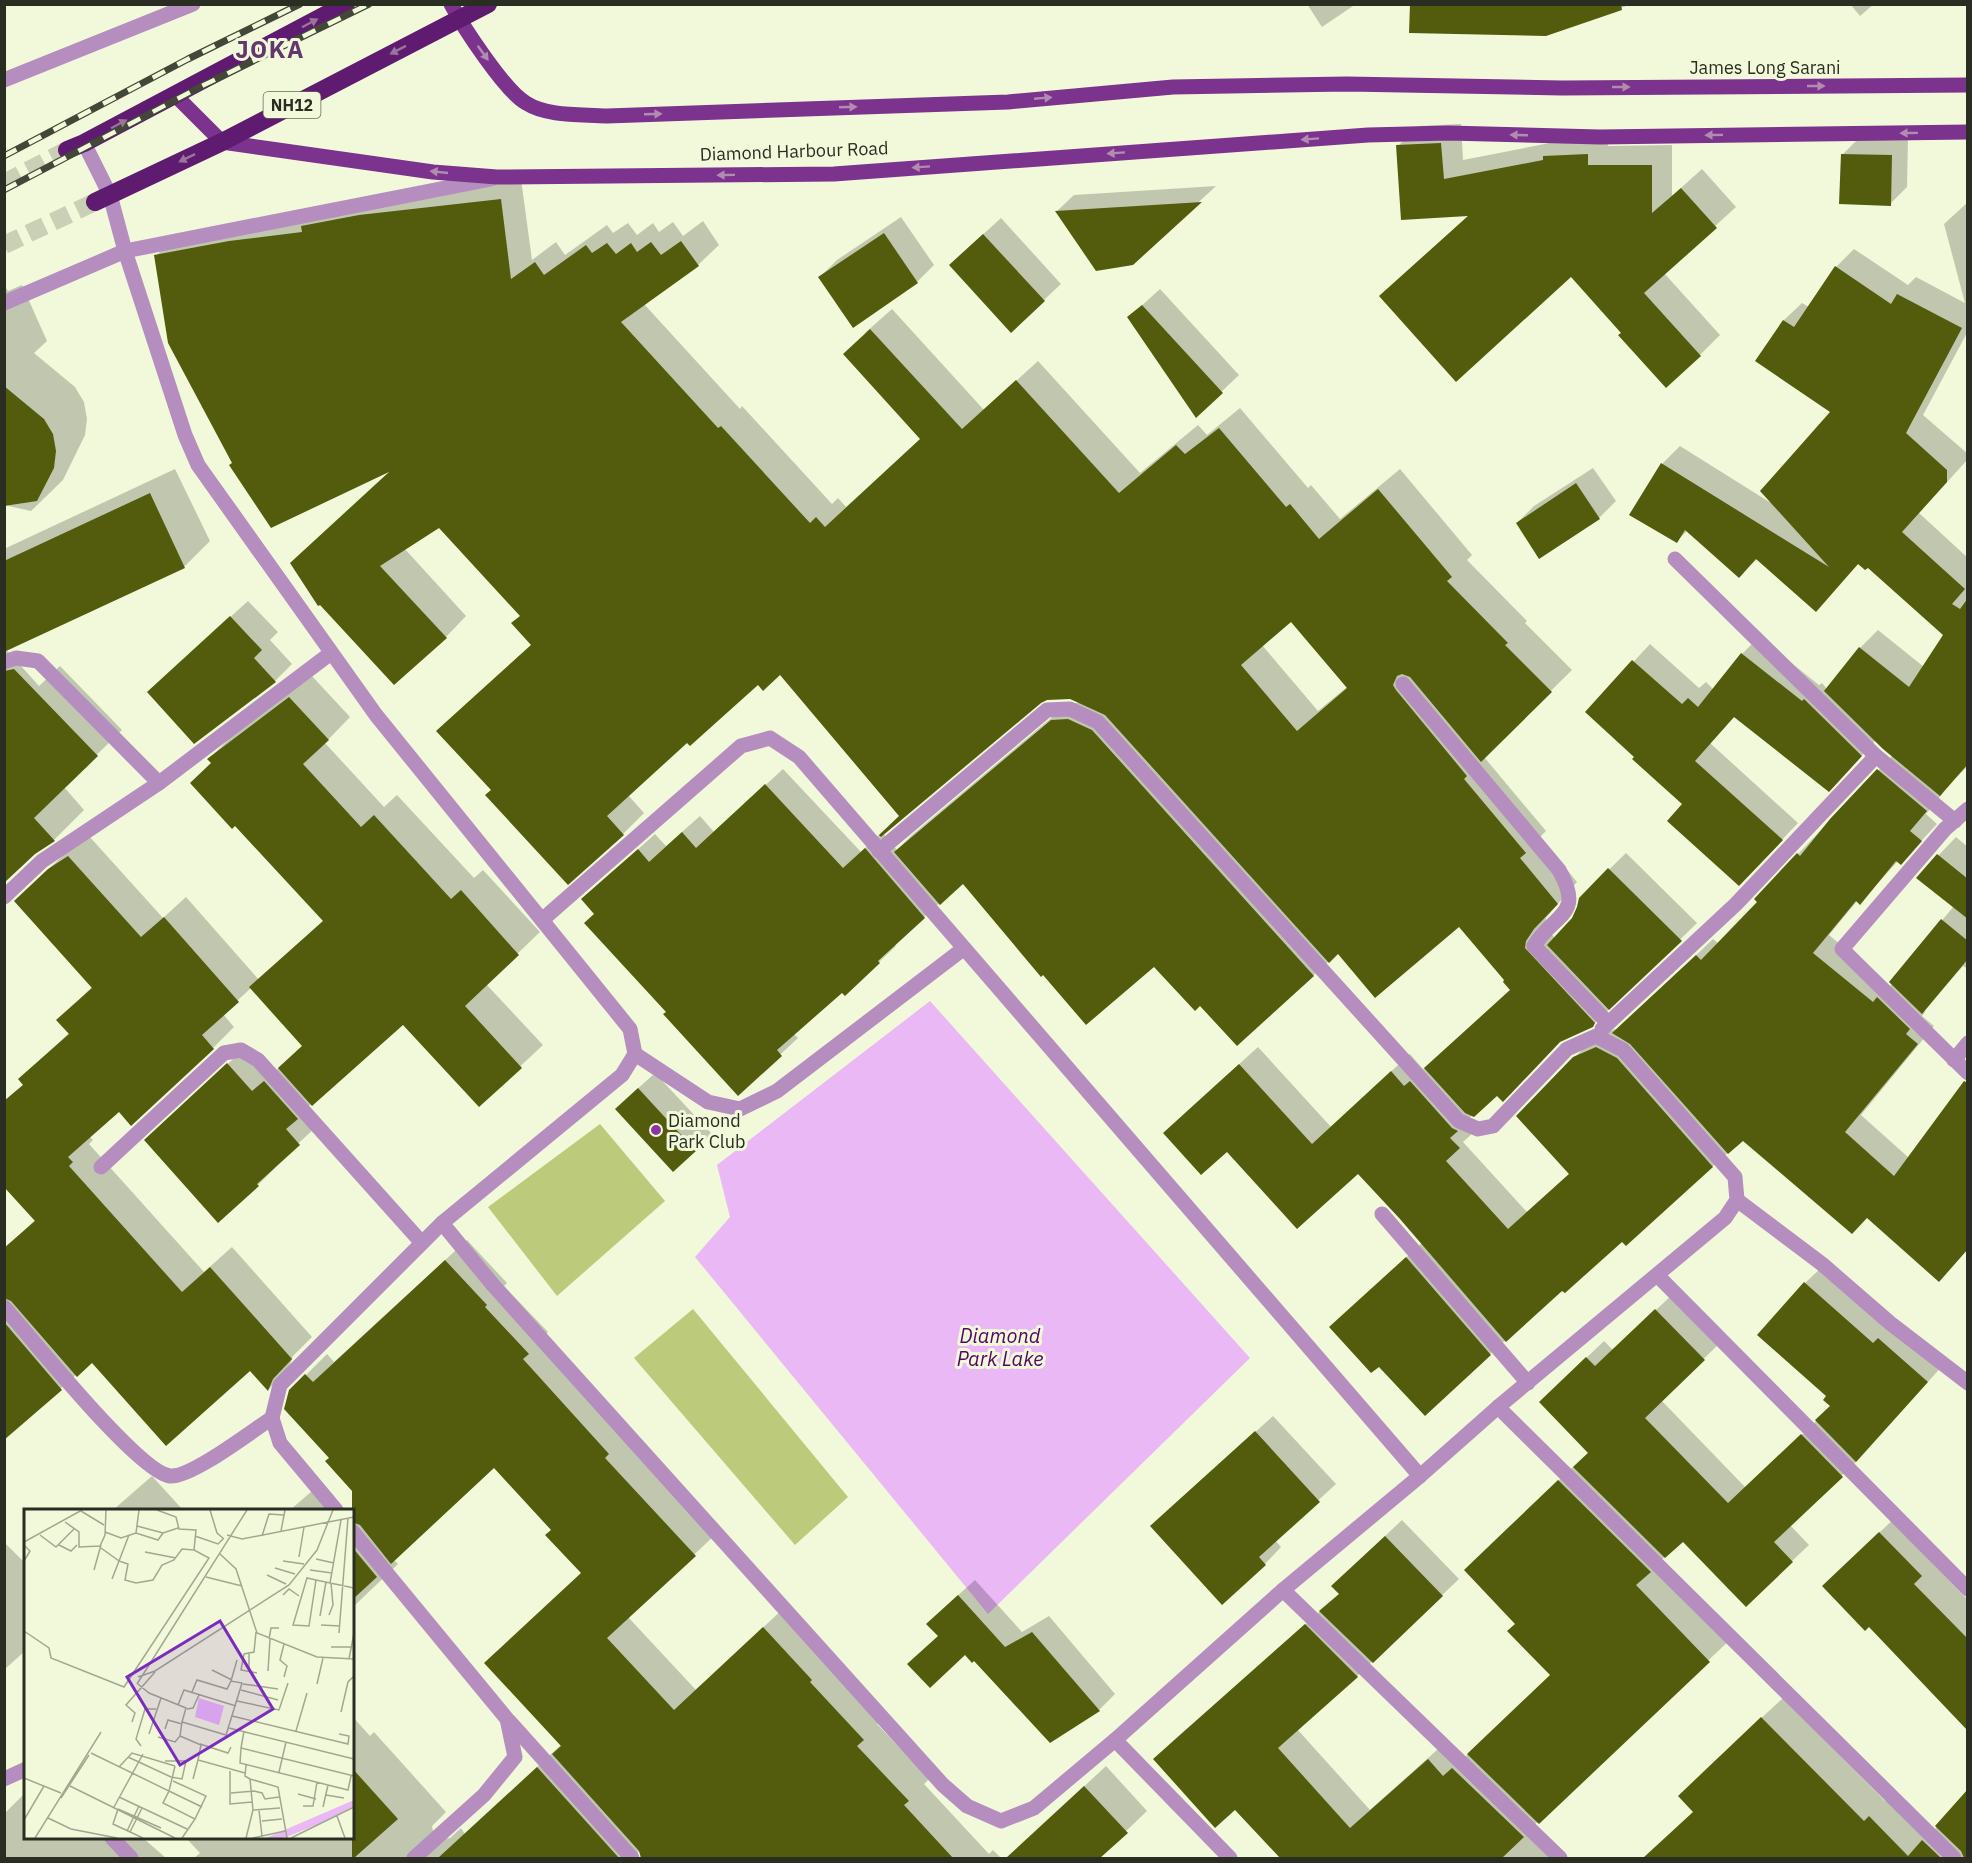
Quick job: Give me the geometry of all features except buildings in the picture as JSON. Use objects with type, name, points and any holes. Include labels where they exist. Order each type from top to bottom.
[{"type":"highway","points":[[67,150],[346,4]]},
{"type":"highway","name":"NH12","points":[[103,199],[222,142],[455,12],[488,4]]},
{"type":"main road","name":"James Long Sarani","points":[[455,12],[507,87],[526,103],[550,111],[607,116],[1008,102],[1173,87],[1371,84],[1562,88],[1968,85]]},
{"type":"main road","points":[[174,94],[222,142]]},
{"type":"main road","name":"Diamond Harbour Road","points":[[222,142],[433,171],[497,177],[834,174],[1368,135],[1448,133],[1600,137],[1968,132]]},
{"type":"street","points":[[4,80],[193,4]]},
{"type":"street","points":[[84,143],[103,199],[125,251],[185,435],[198,465],[376,715],[630,1029],[635,1054],[622,1075],[442,1223],[280,1385],[272,1418],[280,1443],[335,1509]]},
{"type":"street","points":[[4,303],[125,251],[497,177]]},
{"type":"street","points":[[1675,559],[1876,756],[1955,821]]},
{"type":"street","points":[[4,897],[42,861],[159,783],[332,653]]},
{"type":"street","points":[[4,662],[16,658],[38,661],[159,783]]},
{"type":"street","points":[[1403,684],[1559,870],[1570,896],[1567,909],[1541,934],[1534,946],[1608,1023]]},
{"type":"street","points":[[879,850],[1047,710],[1070,709],[1098,722],[1459,1121],[1478,1129],[1493,1126],[1567,1049],[1596,1036],[1736,904],[1876,756]]},
{"type":"street","points":[[542,920],[741,746],[770,738],[798,757],[1420,1476]]},
{"type":"street","points":[[1968,809],[1945,829],[1842,949],[1968,1073]]},
{"type":"street","points":[[635,1054],[708,1102],[740,1109],[777,1091],[963,949]]},
{"type":"street","points":[[442,1223],[493,1285],[943,1785],[967,1806],[1001,1821],[1034,1808],[1115,1740],[1282,1590],[1725,1218],[1737,1200],[1735,1177],[1623,1050],[1596,1036]]},
{"type":"street","points":[[1954,1060],[1968,1043]]},
{"type":"street","points":[[100,1167],[224,1053],[241,1050],[258,1060],[422,1243]]},
{"type":"street","points":[[1737,1200],[1822,1264],[1890,1323],[1968,1383]]},
{"type":"street","points":[[1382,1214],[1528,1383]]},
{"type":"street","points":[[1657,1275],[1968,1589]]},
{"type":"street","points":[[4,1307],[123,1443],[151,1467],[169,1476],[189,1472],[272,1418]]},
{"type":"street","points":[[1498,1407],[1954,1858]]},
{"type":"street","points":[[354,1533],[507,1719],[632,1858]]},
{"type":"street","points":[[1282,1590],[1560,1858]]},
{"type":"street","points":[[414,1858],[484,1795],[515,1757],[507,1719]]},
{"type":"street","points":[[1115,1740],[1230,1858]]},
{"type":"street","points":[[4,1779],[24,1770]]},
{"type":"street","points":[[113,1839],[131,1858]]},
{"type":"green space","points":[[600,1124],[665,1201],[557,1296],[488,1207]]},
{"type":"green space","points":[[693,1309],[848,1497],[795,1545],[634,1358]]},
{"type":"water","name":"Diamond Park Lake","points":[[930,1001],[1250,1358],[988,1614],[695,1257],[730,1217],[717,1165]]},
{"type":"tunnel","points":[[4,183],[67,150]]},
{"type":"tunnel","points":[[4,245],[95,202]]},
{"type":"railway","points":[[4,156],[188,59],[300,4]]},
{"type":"railway","points":[[4,190],[202,86],[369,4]]},
{"type":"place","name":"Diamond Park Club","points":[[656,1130]]},
{"type":"district","name":"JOKA","points":[[270,49]]}]
